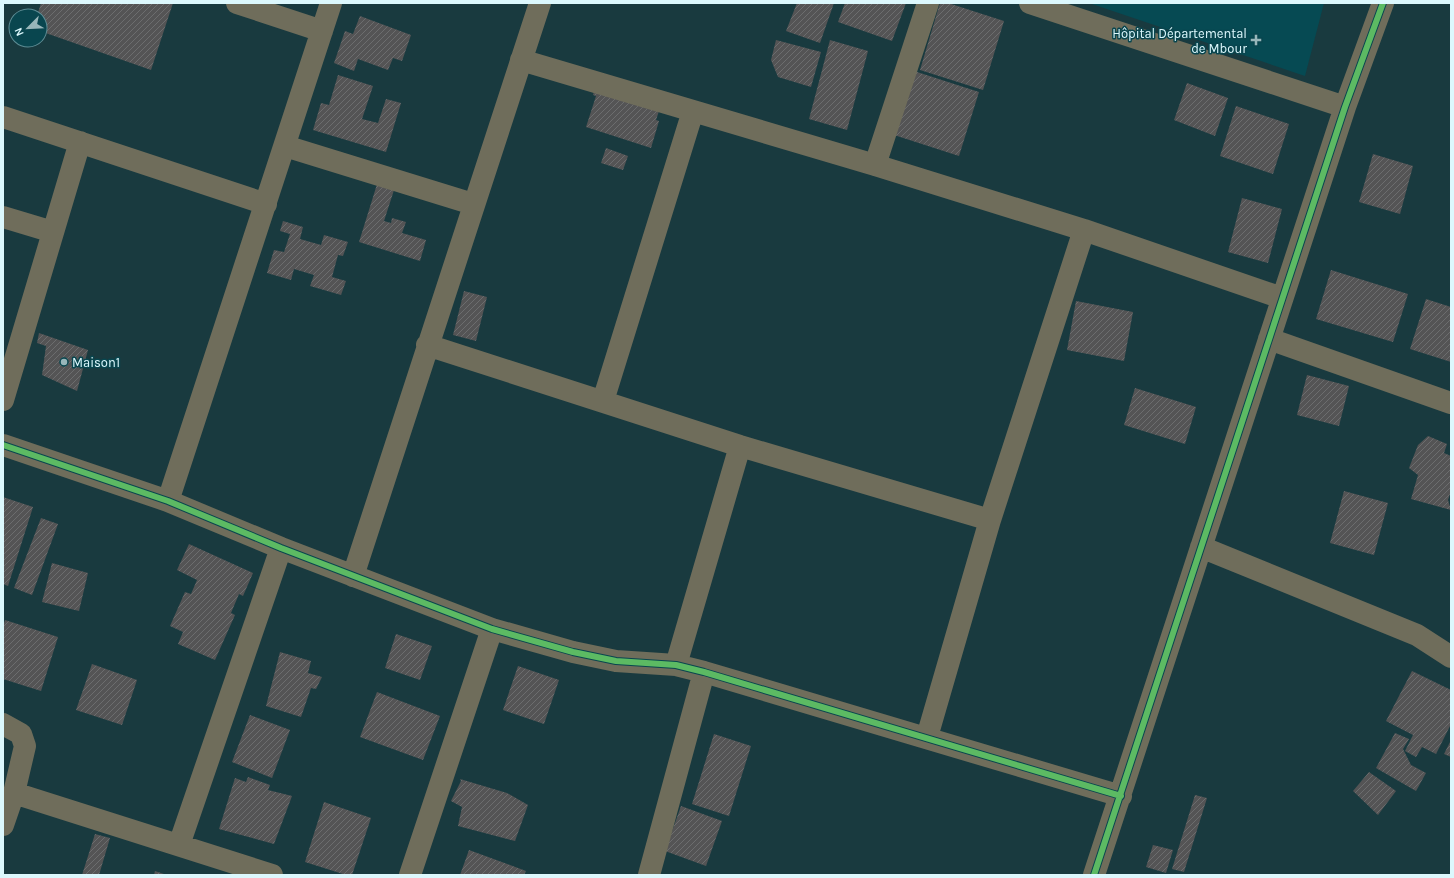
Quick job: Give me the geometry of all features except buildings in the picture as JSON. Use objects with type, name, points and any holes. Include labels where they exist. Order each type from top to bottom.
[{"type":"street","points":[[237,3],[322,31]]},
{"type":"street","points":[[168,501],[331,3]]},
{"type":"street","points":[[353,576],[473,204],[540,3]]},
{"type":"street","points":[[875,165],[928,3]]},
{"type":"street","points":[[1030,3],[1345,107]]},
{"type":"street","points":[[1094,875],[1345,107],[1383,3]]},
{"type":"street","points":[[521,60],[875,165],[1084,230],[1282,298]]},
{"type":"street","points":[[603,400],[693,111]]},
{"type":"street","points":[[3,117],[266,204]]},
{"type":"street","points":[[3,400],[80,142]]},
{"type":"street","points":[[285,146],[473,204]]},
{"type":"street","points":[[3,217],[53,232]]},
{"type":"street","points":[[927,737],[990,520],[1084,230]]},
{"type":"street","points":[[1270,339],[1451,404]]},
{"type":"street","points":[[427,345],[603,400],[740,446],[990,520]]},
{"type":"street","points":[[3,445],[168,501],[281,548],[492,629],[573,652],[616,661],[676,665],[704,672],[927,737],[1121,796]]},
{"type":"street","points":[[676,665],[740,446]]},
{"type":"street","points":[[1202,547],[1417,636],[1451,656]]},
{"type":"street","points":[[179,846],[281,548]]},
{"type":"street","points":[[410,875],[492,629]]},
{"type":"street","points":[[649,875],[704,672]]},
{"type":"street","points":[[3,724],[21,734],[25,746],[14,793],[3,825]]},
{"type":"street","points":[[14,793],[272,875]]},
{"type":"shaded area","name":"Hôpital Départemental de Mbour","points":[[1089,3],[1324,3],[1305,76]]},
{"type":"cycle path","points":[[1094,875],[1345,107],[1383,3]]},
{"type":"cycle path","points":[[3,445],[168,501],[281,548],[492,629],[573,652],[616,661],[676,665],[704,672],[1121,796]]},
{"type":"place","name":"Hôpital Départemental de Mbour","points":[[1256,40]]},
{"type":"place","name":"Maison1","points":[[64,362]]}]
